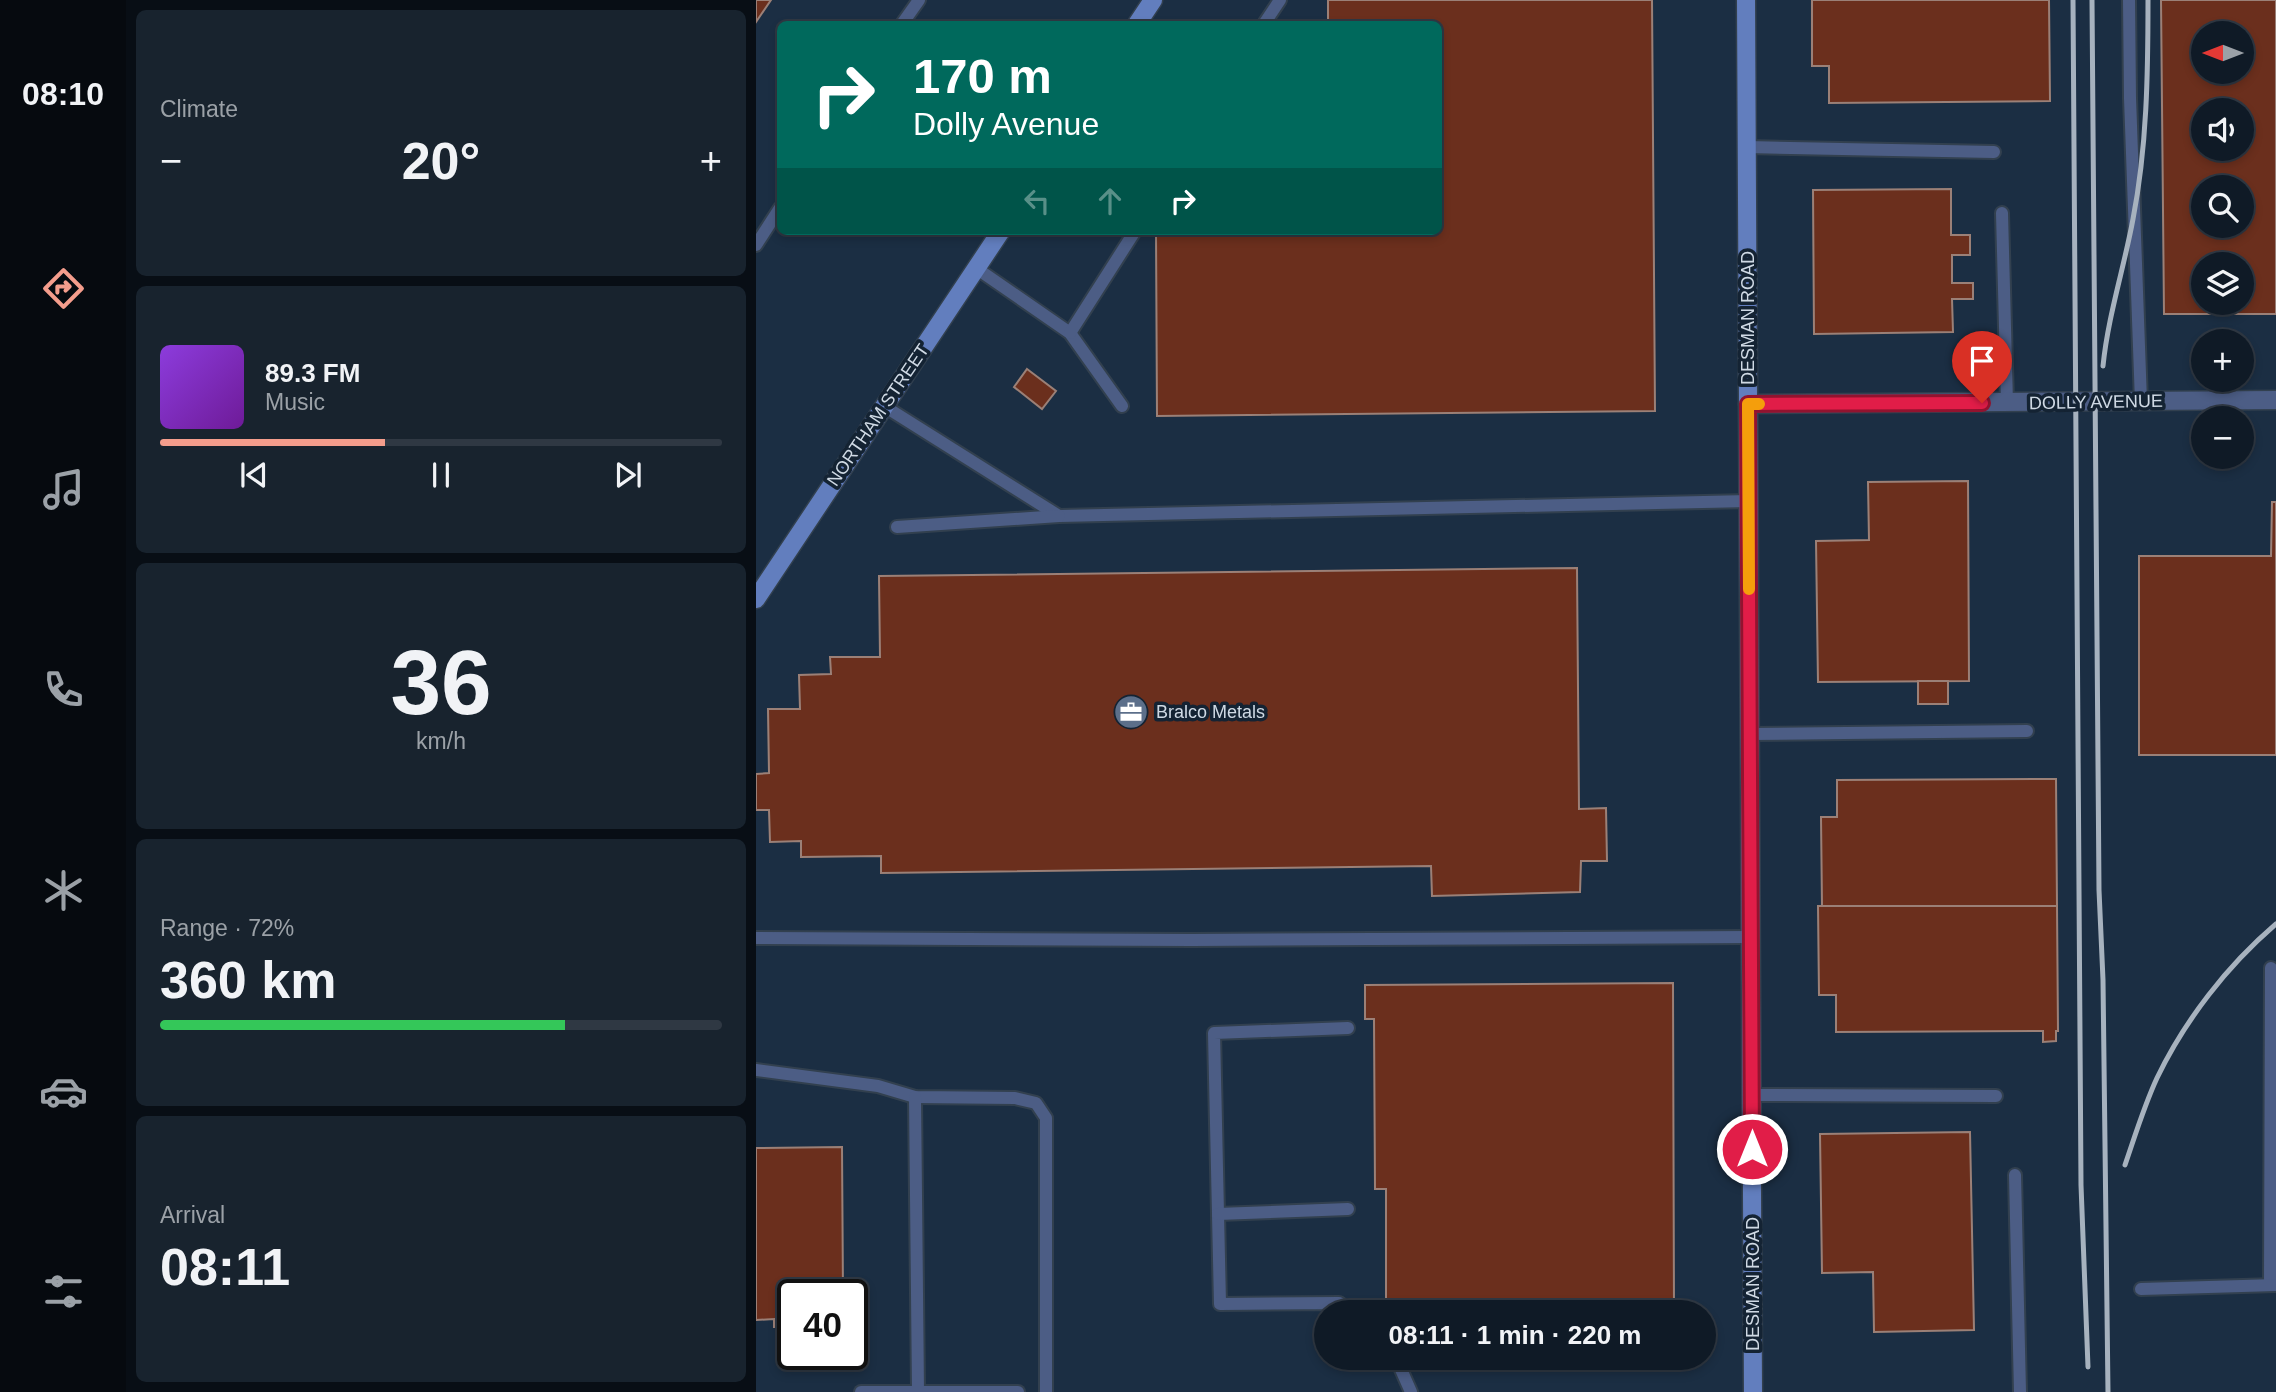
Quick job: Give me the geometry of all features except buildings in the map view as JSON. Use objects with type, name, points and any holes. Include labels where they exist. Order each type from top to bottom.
[{"type":"street","points":[[1139,21],[1153,0]]},
{"type":"street","name":"DESMAN ROAD","points":[[1746,0],[1753,1392]]},
{"type":"street","name":"NORTHAM STREET","points":[[756,599],[998,235]]},
{"type":"street","name":"DOLLY AVENUE","points":[[1748,404],[2276,400]]},
{"type":"lane","points":[[904,21],[919,0]]},
{"type":"lane","points":[[1267,21],[1280,0]]},
{"type":"lane","points":[[2129,0],[2141,402]]},
{"type":"lane","points":[[1747,147],[1994,152]]},
{"type":"lane","points":[[756,245],[777,213]]},
{"type":"lane","points":[[2002,213],[2007,403]]},
{"type":"lane","points":[[1070,333],[1132,235]]},
{"type":"lane","points":[[976,268],[1070,333],[1122,406]]},
{"type":"lane","points":[[884,406],[1059,516]]},
{"type":"lane","points":[[897,527],[1059,516],[1749,501]]},
{"type":"lane","points":[[1750,734],[2027,731]]},
{"type":"lane","points":[[756,938],[1192,940],[1751,937]]},
{"type":"lane","points":[[2141,1289],[2273,1285],[2271,968]]},
{"type":"lane","points":[[1314,1303],[1220,1304],[1214,1033],[1348,1028]]},
{"type":"lane","points":[[756,1070],[878,1086],[915,1097],[1015,1098],[1036,1103],[1046,1118],[1046,1392]]},
{"type":"lane","points":[[1752,1094],[1996,1096]]},
{"type":"lane","points":[[915,1097],[918,1391]]},
{"type":"lane","points":[[2015,1175],[2020,1392]]},
{"type":"lane","points":[[1218,1214],[1348,1209]]},
{"type":"lane","points":[[1401,1370],[1411,1392]]},
{"type":"lane","points":[[861,1392],[1018,1392]]},
{"type":"shaded area","points":[[756,0],[2276,0],[2276,1392],[756,1392]]},
{"type":"railway","points":[[2073,0],[2081,1185],[2088,1367]]},
{"type":"railway","points":[[2092,0],[2099,890],[2103,980],[2108,1392]]},
{"type":"railway","points":[[2103,366],[2138,192],[2147,82],[2148,0]]},
{"type":"railway","points":[[2125,1165],[2152,1089],[2181,1035],[2224,976],[2276,924]]},
{"type":"slow traffic","points":[[1749,589],[1748,404],[1759,404]]},
{"type":"place","name":"Bralco Metals","points":[[1131,712]]},
{"type":"route","points":[[1752,1149],[1748,404],[1982,403]]}]
